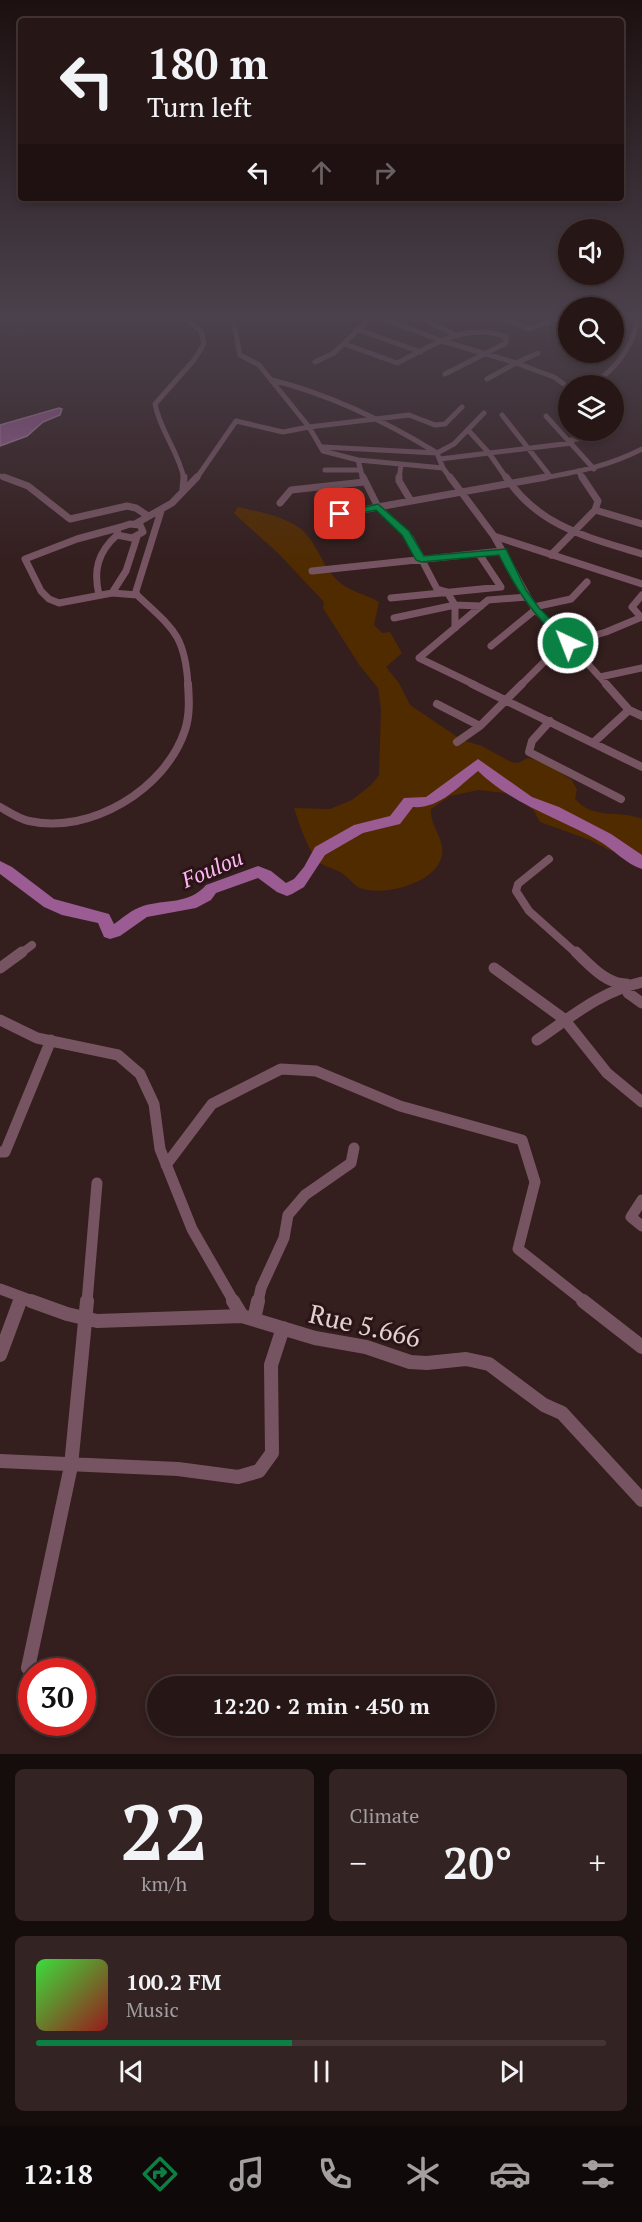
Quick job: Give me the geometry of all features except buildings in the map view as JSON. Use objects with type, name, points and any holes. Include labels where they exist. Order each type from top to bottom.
[{"type":"street","points":[[157,401],[155,404],[160,425],[185,476],[182,491]]},
{"type":"street","points":[[288,401],[309,427],[320,447],[333,455],[358,460],[443,468]]},
{"type":"street","points":[[340,401],[380,419],[439,456],[443,468],[494,536],[535,608],[600,677],[637,712],[593,742]]},
{"type":"street","points":[[0,807],[30,821],[56,823],[85,818],[116,807],[149,784],[169,763],[184,736],[188,716],[187,660],[176,633],[157,610],[137,595],[112,593],[59,603],[49,599],[31,575],[25,559],[77,539],[135,524],[161,511],[205,467],[236,420],[284,432],[414,415],[435,425],[446,424],[462,407]]},
{"type":"street","points":[[439,456],[484,413]]},
{"type":"street","points":[[502,415],[550,476]]},
{"type":"street","points":[[546,416],[558,428]]},
{"type":"street","points":[[468,430],[489,453],[510,484],[532,509],[573,532],[642,554]]},
{"type":"street","points":[[320,447],[439,456],[489,453],[576,441]]},
{"type":"street","points":[[571,442],[594,469]]},
{"type":"street","points":[[320,518],[594,469],[641,452]]},
{"type":"street","points":[[358,460],[364,482],[378,507],[406,533],[437,589],[447,592],[455,605],[454,628]]},
{"type":"street","points":[[401,465],[399,482],[411,501]]},
{"type":"street","points":[[325,470],[360,470]]},
{"type":"street","points":[[551,555],[595,510],[598,501],[578,471]]},
{"type":"street","points":[[0,476],[28,486],[70,519],[127,506],[136,508],[148,516]]},
{"type":"street","points":[[280,503],[291,490],[364,482]]},
{"type":"street","points":[[595,510],[642,524]]},
{"type":"street","points":[[137,595],[141,573],[161,511]]},
{"type":"street","points":[[112,593],[126,571],[137,537],[144,530],[135,524]]},
{"type":"street","points":[[99,596],[95,582],[98,559],[106,545],[117,535],[117,530],[121,526]]},
{"type":"street","points":[[117,535],[126,538],[137,537]]},
{"type":"street","points":[[494,536],[642,584]]},
{"type":"street","points":[[312,571],[502,551]]},
{"type":"street","points":[[392,598],[501,586],[479,554]]},
{"type":"street","points":[[491,646],[535,608],[571,599],[587,582]]},
{"type":"street","points":[[457,742],[480,726],[547,659],[568,643],[606,632],[641,617],[632,608],[642,595]]},
{"type":"street","points":[[527,597],[495,598],[481,606],[419,658],[642,767]]},
{"type":"street","points":[[394,618],[455,605],[481,606]]},
{"type":"street","points":[[600,677],[642,668]]},
{"type":"street","points":[[437,704],[480,726]]},
{"type":"street","points":[[549,721],[532,741],[529,752],[621,799]]},
{"type":"street","points":[[549,859],[518,884],[516,891],[520,900],[529,911],[604,977],[616,984],[642,982]]},
{"type":"street","points":[[0,968],[32,945]]},
{"type":"street","points":[[494,968],[564,1019],[607,1073],[642,1102]]},
{"type":"street","points":[[626,984],[628,993],[642,1003]]},
{"type":"street","points":[[537,1040],[564,1019],[626,984]]},
{"type":"street","points":[[0,1020],[19,1031],[118,1055],[140,1074],[154,1104],[156,1133],[166,1165],[192,1229],[248,1317]]},
{"type":"street","points":[[0,1152],[5,1152],[51,1040]]},
{"type":"street","points":[[166,1165],[212,1104],[281,1069],[316,1071],[400,1106],[522,1140],[535,1182],[518,1249],[642,1347]]},
{"type":"street","points":[[248,1317],[284,1238],[288,1215],[305,1195],[351,1163],[354,1148]]},
{"type":"street","points":[[30,1658],[71,1466],[97,1183]]},
{"type":"street","points":[[642,1200],[631,1217],[642,1226]]},
{"type":"street","name":"Rue 5.666","points":[[0,1289],[86,1319],[115,1322],[197,1316],[248,1317],[315,1338],[366,1347],[410,1362],[427,1363],[466,1359],[489,1364],[544,1404],[562,1413],[642,1500]]},
{"type":"street","points":[[0,1355],[21,1298]]},
{"type":"street","points":[[0,1461],[71,1466],[181,1469],[232,1476],[247,1476],[259,1472],[268,1464],[272,1454],[271,1365],[283,1328]]},
{"type":"shaded area","points":[[62,409],[60,415],[43,422],[27,436],[0,446],[0,425]]},
{"type":"shaded area","points":[[238,507],[275,516],[301,529],[338,581],[379,602],[374,625],[382,633],[390,632],[402,653],[386,667],[399,683],[410,705],[462,740],[482,746],[511,762],[518,763],[528,758],[544,762],[572,780],[577,790],[575,799],[590,810],[642,819],[642,860],[609,850],[590,840],[540,822],[534,811],[514,794],[478,790],[450,796],[431,809],[431,816],[441,841],[442,854],[435,869],[416,882],[391,890],[367,890],[358,887],[340,872],[319,862],[301,829],[294,808],[330,809],[352,800],[371,785],[379,775],[381,709],[378,688],[360,666],[323,608],[324,602],[278,553],[234,513]]},
{"type":"waterway","name":"Foulou","points":[[0,867],[49,903],[62,909],[103,918],[110,932],[115,931],[140,913],[190,904],[206,896],[211,889],[258,872],[287,890],[299,883],[320,851],[359,829],[395,820],[409,802],[430,801],[478,764],[496,781],[527,801],[543,809],[554,811],[606,838],[642,863]]},
{"type":"route","points":[[340,514],[378,507],[411,539],[421,560],[502,551],[522,590],[536,610],[568,643]]}]
